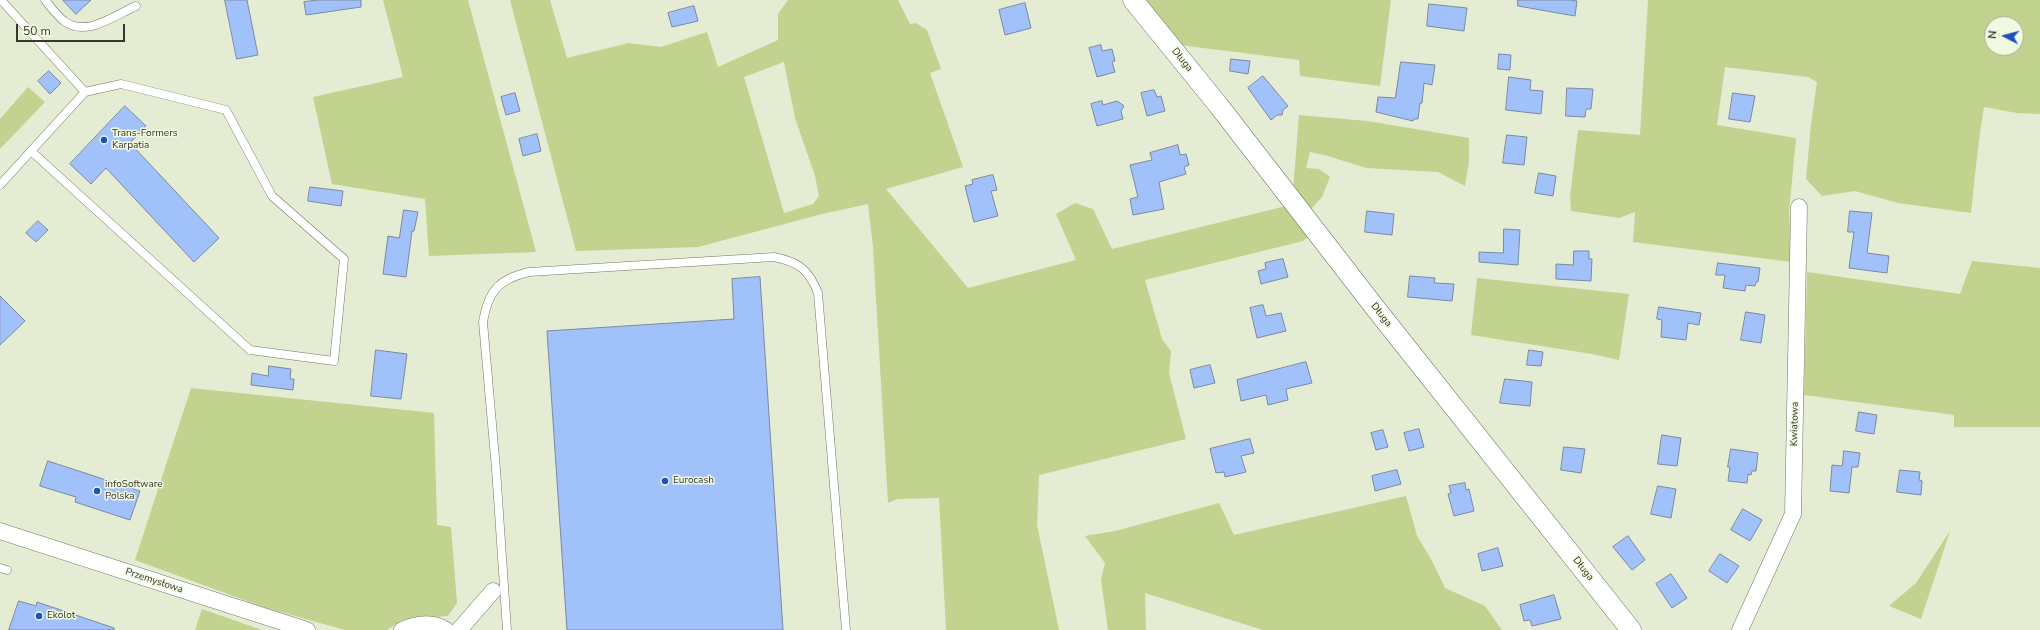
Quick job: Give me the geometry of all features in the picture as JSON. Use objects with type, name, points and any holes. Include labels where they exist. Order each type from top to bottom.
[{"type":"street","name":"Długa","points":[[1133,0],[1219,106],[1376,309],[1631,630]]},
{"type":"street","name":"Kwiatowa","points":[[1740,630],[1793,514],[1799,207]]},
{"type":"street","name":"Przemysłowa","points":[[0,531],[307,630]]},
{"type":"street","points":[[460,630],[498,589]]},
{"type":"street","points":[[402,630],[414,625],[428,624],[446,630]]},
{"type":"lane","points":[[1,0],[85,92]]},
{"type":"lane","points":[[45,0],[63,21],[75,27],[89,28],[136,6]]},
{"type":"lane","points":[[0,185],[31,151],[85,92],[121,84],[226,110],[272,196],[344,259],[334,361],[250,350],[31,151]]},
{"type":"lane","points":[[507,630],[498,589],[496,469],[483,322],[486,306],[492,292],[503,282],[515,275],[529,272],[774,257],[791,261],[801,268],[812,278],[818,293],[846,630]]},
{"type":"green space","points":[[383,0],[468,0],[536,252],[429,256],[425,199],[332,184],[313,97],[403,77]]},
{"type":"green space","points":[[510,0],[550,0],[567,58],[629,43],[661,47],[707,32],[718,67],[778,40],[778,14],[788,0],[898,0],[910,24],[916,23],[927,30],[941,69],[930,73],[963,167],[886,189],[968,288],[1076,260],[1056,214],[1075,203],[1093,209],[1112,249],[1286,206],[1311,234],[1303,241],[1145,280],[1162,339],[1171,351],[1169,373],[1186,439],[1039,475],[1037,525],[1059,630],[946,630],[939,498],[897,499],[888,503],[873,247],[868,204],[822,214],[698,247],[576,251]],"holes":[[[784,62],[795,118],[815,176],[819,196],[813,204],[784,213],[744,77]]]},
{"type":"green space","points":[[1145,0],[1391,0],[1380,86],[1300,76],[1299,60],[1179,45]]},
{"type":"green space","points":[[1648,0],[2040,0],[2040,114],[2017,113],[1984,107],[1978,146],[1971,213],[1898,203],[1855,191],[1822,196],[1806,179],[1811,124],[1817,82],[1808,77],[1725,67],[1717,125],[1796,138],[1789,212],[1792,262],[1633,242],[1635,212],[1619,218],[1571,211],[1570,197],[1578,130],[1640,135]]},
{"type":"green space","points":[[28,87],[45,102],[0,149],[0,119]]},
{"type":"green space","points":[[1299,115],[1367,121],[1469,138],[1469,161],[1465,186],[1438,172],[1366,168],[1310,152],[1306,168],[1319,169],[1330,177],[1322,197],[1311,209],[1293,190]]},
{"type":"green space","points":[[1972,261],[2040,268],[2040,427],[1954,427],[1954,415],[1804,395],[1807,272],[1960,294]]},
{"type":"green space","points":[[1477,278],[1629,294],[1619,360],[1592,354],[1471,335]]},
{"type":"green space","points":[[191,388],[434,413],[437,525],[451,527],[457,603],[448,616],[402,620],[387,630],[345,630],[266,608],[135,560]]},
{"type":"green space","points":[[1406,496],[1417,536],[1431,559],[1445,588],[1485,606],[1502,630],[1263,630],[1145,593],[1146,630],[1108,630],[1101,580],[1105,563],[1085,536],[1115,531],[1219,503],[1234,535]]},
{"type":"green space","points":[[1950,531],[1921,619],[1889,606],[1916,583]]},
{"type":"green space","points":[[202,609],[262,630],[195,630]]},
{"type":"building","points":[[63,0],[91,0],[76,14]]},
{"type":"building","points":[[225,0],[247,0],[258,55],[237,59]]},
{"type":"building","points":[[318,0],[361,0],[361,7],[306,15],[304,2]]},
{"type":"building","points":[[1518,0],[1577,1],[1575,16],[1518,6]]},
{"type":"building","points":[[1025,3],[1031,28],[1005,35],[999,10]]},
{"type":"building","points":[[1429,4],[1467,8],[1464,31],[1427,26]]},
{"type":"building","points":[[694,6],[698,21],[672,27],[668,13]]},
{"type":"building","points":[[1101,45],[1102,51],[1112,49],[1115,61],[1112,62],[1115,72],[1097,77],[1089,48]]},
{"type":"building","points":[[1499,54],[1511,55],[1510,70],[1498,69]]},
{"type":"building","points":[[1231,59],[1250,61],[1248,74],[1230,71]]},
{"type":"building","points":[[1401,62],[1435,65],[1432,85],[1424,83],[1422,103],[1420,103],[1418,119],[1414,119],[1413,121],[1376,112],[1378,97],[1395,98]]},
{"type":"building","points":[[49,71],[61,83],[50,94],[38,81]]},
{"type":"building","points":[[1263,76],[1288,106],[1283,110],[1282,115],[1277,115],[1271,120],[1248,88]]},
{"type":"building","points":[[1509,77],[1531,80],[1530,90],[1543,91],[1541,114],[1506,110]]},
{"type":"building","points":[[1567,88],[1593,89],[1591,109],[1586,109],[1585,117],[1566,116]]},
{"type":"building","points":[[1154,90],[1157,97],[1161,96],[1165,111],[1147,116],[1141,93]]},
{"type":"building","points":[[515,93],[520,111],[506,115],[501,97]]},
{"type":"building","points":[[1733,93],[1755,96],[1750,122],[1729,119]]},
{"type":"building","points":[[1102,101],[1103,105],[1117,101],[1124,106],[1121,111],[1123,119],[1097,126],[1091,104]]},
{"type":"building","points":[[125,106],[146,126],[130,143],[219,238],[194,262],[106,168],[91,184],[70,164]]},
{"type":"building","points":[[537,134],[541,151],[523,156],[519,139]]},
{"type":"building","points":[[1507,135],[1527,137],[1524,165],[1503,163]]},
{"type":"building","points":[[1178,145],[1180,155],[1186,154],[1189,165],[1184,167],[1186,174],[1159,182],[1164,209],[1133,215],[1130,199],[1138,197],[1130,165],[1152,160],[1150,153]]},
{"type":"building","points":[[1539,173],[1556,176],[1553,196],[1535,193]]},
{"type":"building","points":[[993,175],[997,190],[991,191],[998,216],[974,222],[965,186],[973,184],[972,180]]},
{"type":"building","points":[[310,187],[343,191],[341,206],[308,201]]},
{"type":"building","points":[[404,210],[418,212],[414,231],[412,231],[406,277],[383,274],[388,236],[399,238]]},
{"type":"building","points":[[1367,211],[1394,214],[1392,235],[1365,232]]},
{"type":"building","points":[[1850,211],[1872,213],[1867,253],[1889,256],[1887,273],[1849,268],[1854,232],[1848,232]]},
{"type":"building","points":[[38,221],[48,230],[36,242],[26,233]]},
{"type":"building","points":[[1504,229],[1520,230],[1518,265],[1479,262],[1479,252],[1503,253]]},
{"type":"building","points":[[1574,251],[1589,251],[1589,259],[1592,259],[1591,281],[1556,279],[1556,264],[1573,265]]},
{"type":"building","points":[[1283,259],[1288,277],[1261,284],[1258,271],[1266,269],[1265,263]]},
{"type":"building","points":[[1718,263],[1760,268],[1758,282],[1756,282],[1755,286],[1746,285],[1745,291],[1723,288],[1725,275],[1716,275]]},
{"type":"building","points":[[1410,276],[1435,278],[1434,283],[1454,284],[1452,301],[1408,297]]},
{"type":"building","name":"Eurocash","points":[[760,277],[783,630],[567,630],[547,331],[734,319],[732,279]]},
{"type":"building","points":[[0,296],[25,321],[0,345]]},
{"type":"building","points":[[1263,305],[1266,316],[1281,313],[1286,331],[1257,338],[1250,308]]},
{"type":"building","points":[[1659,307],[1701,313],[1699,325],[1688,323],[1686,340],[1661,337],[1662,320],[1657,319]]},
{"type":"building","points":[[1746,312],[1765,315],[1761,343],[1741,340]]},
{"type":"building","points":[[376,350],[407,354],[401,399],[371,396]]},
{"type":"building","points":[[1529,350],[1543,352],[1541,366],[1527,365]]},
{"type":"building","points":[[1306,362],[1312,383],[1286,389],[1288,400],[1268,405],[1266,395],[1241,401],[1237,380]]},
{"type":"building","points":[[1210,365],[1215,383],[1194,388],[1190,370]]},
{"type":"building","points":[[269,366],[291,369],[290,379],[294,379],[293,390],[251,385],[252,373],[268,376]]},
{"type":"building","points":[[1505,379],[1532,382],[1530,406],[1500,403]]},
{"type":"building","points":[[1859,412],[1877,415],[1874,434],[1856,431]]},
{"type":"building","points":[[1419,429],[1424,447],[1409,451],[1404,433]]},
{"type":"building","points":[[1383,430],[1388,447],[1376,450],[1371,433]]},
{"type":"building","points":[[1662,435],[1681,438],[1677,466],[1658,464]]},
{"type":"building","points":[[1250,439],[1254,453],[1241,456],[1246,472],[1225,477],[1224,472],[1216,473],[1210,449]]},
{"type":"building","points":[[1564,447],[1585,449],[1581,473],[1561,470]]},
{"type":"building","points":[[1731,449],[1758,453],[1756,471],[1752,471],[1751,475],[1748,474],[1747,483],[1728,481],[1730,467],[1728,467]]},
{"type":"building","points":[[1844,451],[1860,453],[1858,467],[1852,467],[1849,493],[1830,491],[1832,465],[1842,466]]},
{"type":"building","name":"infoSoftware Polska","points":[[48,461],[140,491],[130,520],[75,502],[76,497],[40,486]]},
{"type":"building","points":[[1397,470],[1401,484],[1375,491],[1372,476]]},
{"type":"building","points":[[1900,470],[1920,472],[1919,480],[1922,481],[1921,495],[1897,492]]},
{"type":"building","points":[[1465,483],[1466,490],[1469,489],[1474,511],[1454,516],[1448,494],[1451,493],[1449,486]]},
{"type":"building","points":[[1658,486],[1676,489],[1671,518],[1651,514]]},
{"type":"building","points":[[1743,509],[1762,520],[1750,541],[1731,530]]},
{"type":"building","points":[[1628,536],[1645,560],[1632,570],[1613,547]]},
{"type":"building","points":[[1498,548],[1503,566],[1482,571],[1478,554]]},
{"type":"building","points":[[1720,554],[1739,566],[1727,583],[1709,571]]},
{"type":"building","points":[[1671,574],[1687,598],[1672,608],[1656,584]]},
{"type":"building","points":[[1554,595],[1561,619],[1532,626],[1530,620],[1524,621],[1520,605]]},
{"type":"building","name":"Ekolot","points":[[19,601],[36,606],[37,602],[114,628],[114,630],[9,630]]},
{"type":"place","name":"Trans-Formers Karpatia","points":[[104,140]]},
{"type":"place","name":"Eurocash","points":[[665,481]]},
{"type":"place","name":"infoSoftware Polska","points":[[97,491]]},
{"type":"place","name":"Ekolot","points":[[39,616]]}]
